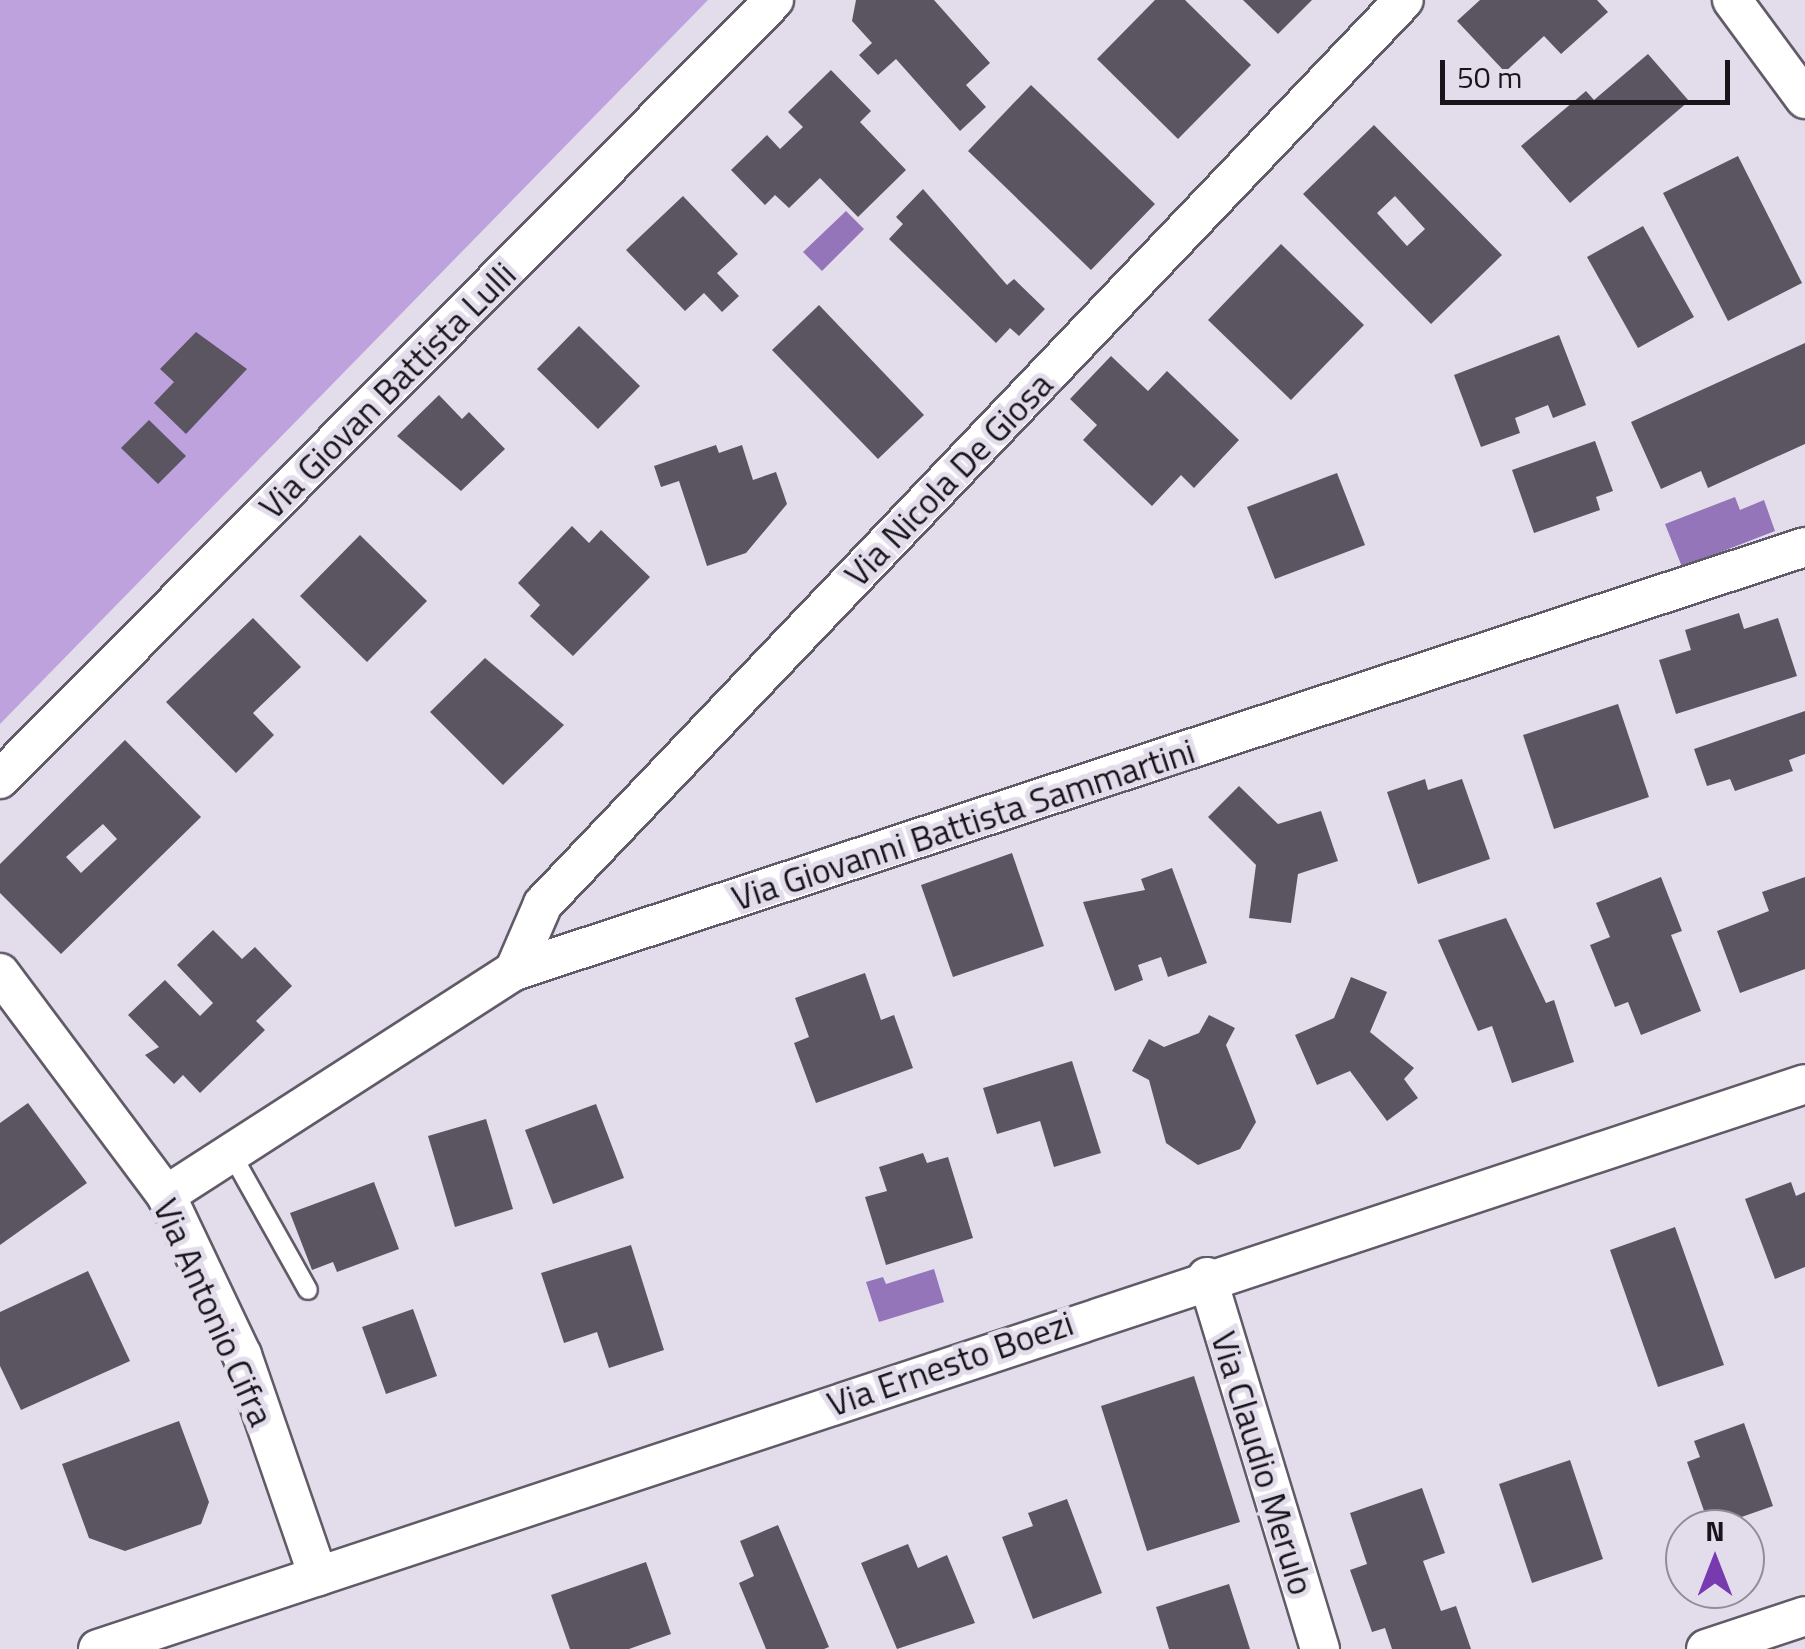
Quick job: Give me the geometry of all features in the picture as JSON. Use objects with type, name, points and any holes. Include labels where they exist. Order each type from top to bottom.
[{"type":"street","name":"Via Giovan Battista Lulli","points":[[0,780],[774,0]]},
{"type":"street","name":"Via Nicola De Giosa","points":[[514,971],[543,904],[1404,0]]},
{"type":"street","points":[[1732,0],[1805,99]]},
{"type":"street","name":"Via Giovanni Battista Sammartini","points":[[166,1195],[514,971],[1805,547]]},
{"type":"street","name":"Via Antonio Cifra","points":[[0,973],[166,1195],[242,1355],[318,1576]]},
{"type":"street","name":"Via Ernesto Boezi","points":[[98,1649],[1206,1276],[1805,1084]]},
{"type":"street","name":"Via Claudio Merulo","points":[[1206,1276],[1320,1649]]},
{"type":"street","points":[[1706,1649],[1805,1616]]},
{"type":"lane","points":[[231,1153],[308,1290]]},
{"type":"shaded area","points":[[0,0],[708,0],[0,724]]},
{"type":"shaded area","points":[[846,211],[864,229],[822,271],[803,252]]},
{"type":"shaded area","points":[[1735,497],[1740,510],[1764,500],[1775,531],[1682,567],[1665,524]]},
{"type":"shaded area","points":[[934,1269],[944,1302],[879,1322],[866,1282],[883,1277],[886,1284]]},
{"type":"building","points":[[856,0],[934,0],[990,63],[966,85],[986,107],[960,131],[896,59],[878,75],[859,55],[872,43],[852,21]]},
{"type":"building","points":[[1155,0],[1185,0],[1251,65],[1178,139],[1097,59]]},
{"type":"building","points":[[1243,0],[1312,0],[1278,34]]},
{"type":"building","points":[[1480,0],[1597,0],[1608,12],[1561,54],[1544,36],[1505,72],[1457,21]]},
{"type":"building","points":[[1648,54],[1689,101],[1570,203],[1521,146],[1586,91],[1594,100]]},
{"type":"building","points":[[831,70],[871,111],[860,122],[906,170],[858,217],[820,178],[789,208],[775,195],[765,205],[731,170],[767,135],[780,149],[803,127],[788,112]]},
{"type":"building","points":[[1031,85],[1155,204],[1091,270],[968,151]]},
{"type":"building","points":[[1374,125],[1502,255],[1431,324],[1303,194]],"holes":[[[1395,196],[1425,229],[1407,246],[1377,213]]]},
{"type":"building","points":[[1738,156],[1802,283],[1728,321],[1663,193]]},
{"type":"building","points":[[923,189],[1007,285],[1014,279],[1045,309],[1019,336],[1010,328],[996,343],[889,239],[903,224],[896,217]]},
{"type":"building","points":[[683,196],[738,254],[717,273],[739,296],[722,312],[704,293],[685,311],[626,250]]},
{"type":"building","points":[[1643,226],[1694,317],[1638,348],[1587,257]]},
{"type":"building","points":[[1281,244],[1364,325],[1291,400],[1208,320]]},
{"type":"building","points":[[819,305],[924,415],[878,459],[772,350]]},
{"type":"building","points":[[579,326],[640,386],[598,429],[537,369]]},
{"type":"building","points":[[196,332],[247,369],[186,434],[154,403],[174,382],[160,369]]},
{"type":"building","points":[[1559,335],[1586,405],[1553,418],[1548,405],[1515,418],[1520,433],[1481,447],[1454,375]]},
{"type":"building","points":[[1805,343],[1805,444],[1708,488],[1701,471],[1661,489],[1631,422]]},
{"type":"building","points":[[1111,356],[1148,391],[1167,371],[1239,440],[1194,488],[1181,475],[1152,506],[1083,440],[1097,425],[1070,399]]},
{"type":"building","points":[[439,395],[462,419],[469,412],[505,449],[461,491],[397,436]]},
{"type":"building","points":[[149,420],[186,456],[158,484],[121,448]]},
{"type":"building","points":[[1595,441],[1613,491],[1596,497],[1600,510],[1534,533],[1512,470]]},
{"type":"building","points":[[716,445],[719,453],[742,445],[753,480],[776,472],[787,504],[746,553],[707,566],[679,481],[661,487],[654,466]]},
{"type":"building","points":[[1337,473],[1365,545],[1275,579],[1247,507]]},
{"type":"building","points":[[572,526],[589,543],[601,530],[650,577],[573,656],[530,616],[540,605],[518,583]]},
{"type":"building","points":[[360,535],[427,601],[367,662],[300,596]]},
{"type":"building","points":[[1739,613],[1744,629],[1778,618],[1797,676],[1676,714],[1659,660],[1691,650],[1685,630]]},
{"type":"building","points":[[253,618],[301,667],[253,713],[274,735],[236,773],[166,702]]},
{"type":"building","points":[[485,658],[564,725],[503,785],[430,712]]},
{"type":"building","points":[[1618,704],[1649,797],[1554,829],[1523,735]]},
{"type":"building","points":[[1805,711],[1805,754],[1789,760],[1793,771],[1735,791],[1730,779],[1707,786],[1694,749]]},
{"type":"building","points":[[125,740],[201,817],[61,954],[0,893],[0,864]],"holes":[[[103,824],[117,839],[81,873],[66,857]]]},
{"type":"building","points":[[1425,779],[1428,790],[1462,779],[1490,859],[1418,884],[1387,792]]},
{"type":"building","points":[[1239,786],[1278,824],[1321,811],[1338,861],[1298,874],[1291,923],[1249,918],[1256,865],[1208,817]]},
{"type":"building","points":[[1012,853],[1044,946],[953,977],[921,885]]},
{"type":"building","points":[[1172,868],[1207,963],[1168,977],[1161,957],[1138,965],[1143,980],[1115,991],[1083,902],[1145,890],[1141,879]]},
{"type":"building","points":[[1661,877],[1682,931],[1671,935],[1701,1011],[1641,1035],[1628,1002],[1615,1007],[1590,945],[1610,937],[1596,903]]},
{"type":"building","points":[[1805,877],[1805,969],[1740,993],[1717,931],[1769,911],[1762,892]]},
{"type":"building","points":[[1506,918],[1546,1003],[1554,1000],[1574,1062],[1512,1083],[1492,1026],[1478,1031],[1438,940]]},
{"type":"building","points":[[213,930],[242,959],[255,947],[292,986],[256,1021],[265,1030],[200,1093],[183,1075],[174,1084],[145,1055],[159,1047],[128,1015],[165,980],[200,1016],[213,1003],[177,965]]},
{"type":"building","points":[[865,973],[881,1020],[894,1015],[913,1068],[816,1103],[794,1043],[809,1037],[795,998]]},
{"type":"building","points":[[1351,977],[1387,992],[1370,1032],[1414,1068],[1404,1079],[1418,1098],[1387,1121],[1350,1071],[1317,1085],[1295,1035],[1334,1018]]},
{"type":"building","points":[[1209,1015],[1235,1028],[1226,1045],[1256,1122],[1240,1149],[1198,1165],[1166,1143],[1149,1080],[1132,1071],[1149,1039],[1164,1047],[1199,1033]]},
{"type":"building","points":[[1072,1061],[1101,1153],[1054,1167],[1040,1121],[997,1134],[983,1088]]},
{"type":"building","points":[[28,1103],[87,1183],[0,1245],[0,1123]]},
{"type":"building","points":[[596,1104],[624,1178],[553,1204],[525,1130]]},
{"type":"building","points":[[486,1119],[513,1209],[455,1227],[428,1136]]},
{"type":"building","points":[[923,1153],[927,1163],[948,1157],[973,1238],[886,1265],[865,1197],[887,1191],[879,1167]]},
{"type":"building","points":[[374,1182],[399,1249],[337,1272],[333,1262],[312,1270],[290,1213]]},
{"type":"building","points":[[1791,1182],[1796,1196],[1805,1192],[1805,1267],[1775,1279],[1745,1199]]},
{"type":"building","points":[[1675,1227],[1724,1365],[1658,1387],[1610,1250]]},
{"type":"building","points":[[631,1245],[664,1350],[609,1368],[597,1332],[564,1343],[541,1273]]},
{"type":"building","points":[[88,1271],[130,1361],[21,1410],[0,1366],[0,1312]]},
{"type":"building","points":[[413,1309],[437,1376],[386,1394],[362,1327]]},
{"type":"building","points":[[1194,1376],[1240,1522],[1147,1551],[1101,1406]]},
{"type":"building","points":[[179,1421],[209,1502],[201,1524],[125,1551],[89,1538],[62,1464]]},
{"type":"building","points":[[1744,1423],[1773,1506],[1703,1509],[1687,1462],[1700,1457],[1694,1441]]},
{"type":"building","points":[[1570,1460],[1603,1559],[1532,1583],[1499,1484]]},
{"type":"building","points":[[1422,1488],[1445,1553],[1423,1561],[1441,1611],[1456,1606],[1471,1649],[1392,1649],[1385,1628],[1372,1632],[1350,1570],[1367,1564],[1350,1513]]},
{"type":"building","points":[[1067,1499],[1102,1593],[1033,1619],[1002,1537],[1033,1526],[1028,1513]]},
{"type":"building","points":[[778,1525],[829,1647],[824,1649],[766,1649],[739,1583],[754,1576],[740,1541]]},
{"type":"building","points":[[908,1544],[918,1568],[947,1555],[975,1623],[897,1649],[861,1563]]},
{"type":"building","points":[[646,1562],[671,1634],[629,1649],[570,1649],[551,1595]]},
{"type":"building","points":[[1229,1584],[1250,1649],[1169,1649],[1156,1607]]}]
